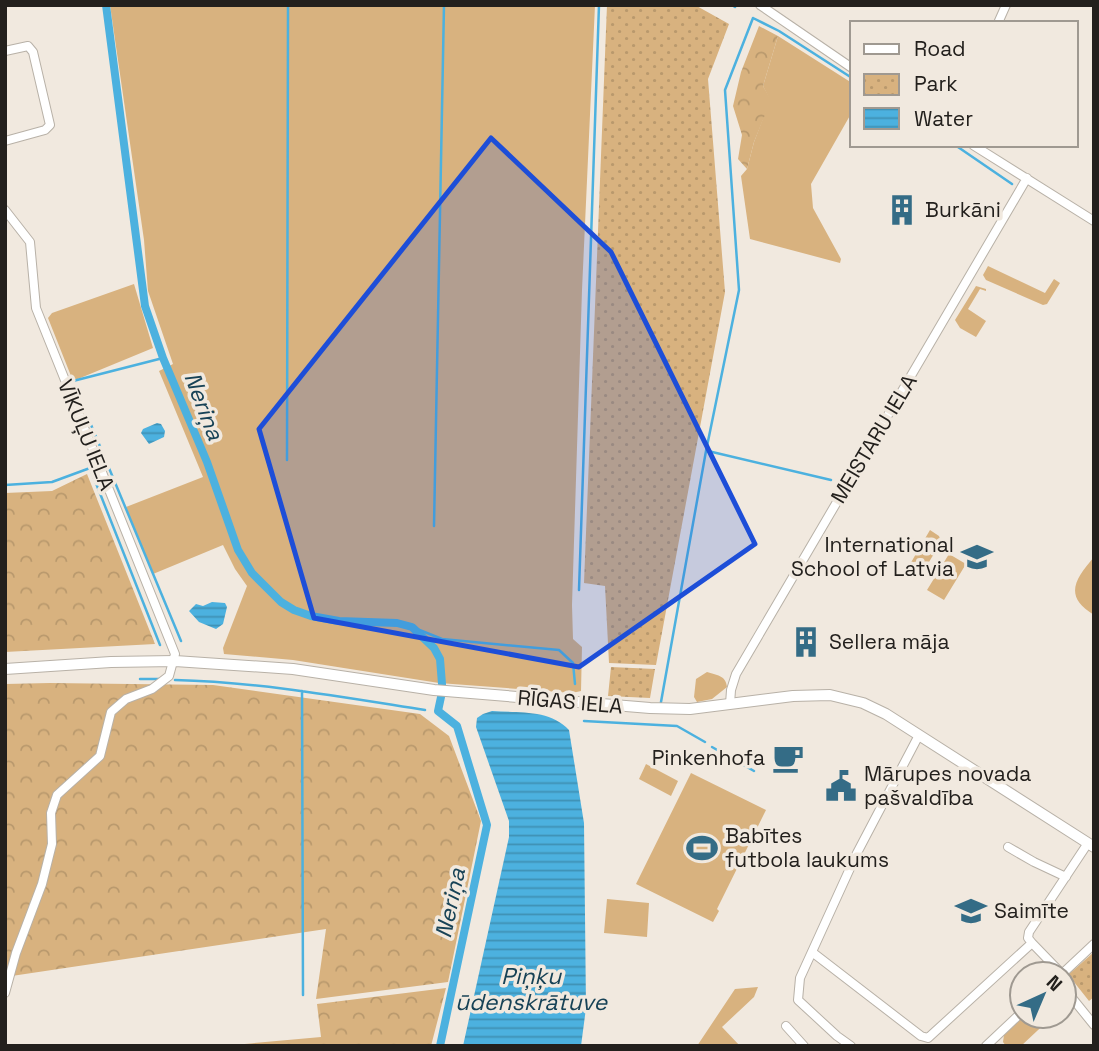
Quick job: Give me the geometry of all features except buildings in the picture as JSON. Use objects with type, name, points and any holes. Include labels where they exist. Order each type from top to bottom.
[{"type":"main road","name":"RĪGAS IELA","points":[[5,669],[175,660],[293,669],[434,690],[691,709],[793,696],[830,695],[873,707],[1091,845]]},
{"type":"street","points":[[760,5],[850,67]]},
{"type":"street","points":[[999,21],[1006,5]]},
{"type":"street","points":[[5,51],[28,46],[33,52],[50,125],[45,130],[5,141]]},
{"type":"street","points":[[976,147],[1094,221]]},
{"type":"street","name":"MEISTARU IELA","points":[[730,704],[736,674],[1027,178]]},
{"type":"street","name":"VĪKUĻU IELA","points":[[5,210],[30,242],[36,308],[172,645],[175,660]]},
{"type":"street","points":[[5,993],[16,953],[42,884],[51,844],[51,813],[57,794],[100,755],[111,712],[126,699],[152,689],[169,676],[175,660]]},
{"type":"street","points":[[851,1046],[799,1000],[800,978],[857,853],[919,735]]},
{"type":"street","points":[[1048,960],[1032,943],[1028,937],[1029,932],[1091,845]]},
{"type":"street","points":[[1008,847],[1066,877]]},
{"type":"street","points":[[812,952],[921,1036],[928,1038],[1032,943]]},
{"type":"street","points":[[1077,960],[1094,944]]},
{"type":"street","points":[[1078,1005],[1094,1025]]},
{"type":"street","points":[[986,1046],[1008,1025]]},
{"type":"street","points":[[786,1026],[804,1046]]},
{"type":"highlighted area","points":[[491,138],[611,252],[755,544],[579,667],[314,618],[259,429]]},
{"type":"green space","points":[[110,5],[595,5],[572,605],[573,639],[582,647],[581,691],[572,693],[439,683],[293,660],[224,654],[223,648],[247,586],[223,545],[153,574],[126,507],[203,477],[159,371],[173,364],[148,291],[144,240]]},
{"type":"green space","points":[[607,5],[695,5],[729,24],[708,79],[725,292],[656,665],[609,663],[605,586],[584,583]]},
{"type":"green space","points":[[759,26],[778,36],[763,86],[771,100],[754,142],[747,169],[738,159],[742,135],[733,106],[741,72]]},
{"type":"green space","points":[[778,36],[850,82],[850,116],[811,184],[813,208],[841,259],[840,263],[750,239],[741,176],[747,169],[770,100],[763,86]]},
{"type":"green space","points":[[988,266],[1045,293],[1054,279],[1060,283],[1047,304],[1043,305],[986,280],[983,275]]},
{"type":"green space","points":[[134,284],[153,348],[73,381],[48,318],[52,313]]},
{"type":"green space","points":[[976,286],[986,291],[980,289],[968,309],[986,321],[976,337],[960,328],[955,320]]},
{"type":"green space","points":[[87,474],[155,644],[5,652],[5,493],[52,491]]},
{"type":"green space","points":[[930,530],[939,536],[941,542],[923,572],[912,574],[906,571]]},
{"type":"green space","points":[[949,554],[966,564],[944,600],[927,590]]},
{"type":"green space","points":[[1094,557],[1094,615],[1079,602],[1075,588],[1081,573]]},
{"type":"green space","points":[[611,667],[655,669],[650,698],[608,696]]},
{"type":"green space","points":[[707,672],[723,678],[727,687],[712,699],[697,702],[694,697],[696,679]]},
{"type":"green space","points":[[5,684],[213,685],[420,714],[449,736],[481,821],[448,982],[316,999],[326,929],[5,977]]},
{"type":"green space","points":[[646,764],[678,781],[671,796],[639,779]]},
{"type":"green space","name":"Babītes futbola laukums","points":[[691,773],[766,810],[713,922],[636,884]]},
{"type":"green space","points":[[607,899],[649,903],[647,937],[604,933]]},
{"type":"green space","points":[[1094,952],[1094,997],[1089,1001],[1078,987],[1078,966]]},
{"type":"green space","points":[[758,987],[754,997],[722,1027],[740,1046],[697,1046],[735,989]]},
{"type":"green space","points":[[446,988],[431,1046],[222,1046],[321,1037],[317,1004]]},
{"type":"green space","points":[[1009,1030],[1038,1030],[1021,1046],[1006,1046],[1003,1042],[1004,1035]]},
{"type":"water","points":[[161,424],[165,431],[164,437],[149,444],[141,433],[143,429]]},
{"type":"water","points":[[212,602],[225,603],[227,607],[223,624],[216,629],[199,622],[189,611],[196,604],[203,606]]},
{"type":"water","name":"Piņķu ūdenskrātuve","points":[[492,711],[543,715],[553,718],[569,730],[584,823],[586,1008],[581,1046],[463,1046],[509,837],[509,821],[476,727],[477,718]]},
{"type":"waterway","name":"Neriņa","points":[[106,5],[145,306],[163,358],[207,462],[238,550],[252,573],[281,602],[294,610],[339,621],[397,623],[412,627],[434,648],[440,659],[442,684]]},
{"type":"waterway","points":[[287,460],[288,5]]},
{"type":"waterway","points":[[434,526],[444,5]]},
{"type":"waterway","points":[[579,590],[599,5]]},
{"type":"waterway","points":[[661,702],[706,451],[739,290],[725,90],[753,18],[779,31],[850,77]]},
{"type":"waterway","points":[[958,147],[1012,184]]},
{"type":"waterway","points":[[73,381],[163,358]]},
{"type":"waterway","points":[[89,420],[181,641]]},
{"type":"waterway","points":[[708,451],[831,480]]},
{"type":"waterway","points":[[86,458],[160,645]]},
{"type":"waterway","points":[[5,485],[52,482],[90,468]]},
{"type":"waterway","points":[[412,627],[442,639],[559,650],[573,663],[575,684]]},
{"type":"waterway","points":[[140,679],[161,679]]},
{"type":"waterway","points":[[175,680],[269,687],[425,710]]},
{"type":"waterway","points":[[302,691],[303,995]]},
{"type":"waterway","name":"Neriņa","points":[[440,1046],[487,825],[457,726],[438,711],[441,697]]},
{"type":"waterway","points":[[584,721],[677,726],[705,742]]},
{"type":"waterway","points":[[712,747],[754,771]]},
{"type":"place","name":"Burkāni","points":[[902,210]]},
{"type":"place","name":"International School of Latvia","points":[[977,557]]},
{"type":"place","name":"Sellera māja","points":[[806,642]]},
{"type":"place","name":"Pinkenhofa","points":[[788,758]]},
{"type":"place","name":"Mārupes novada pašvaldība","points":[[841,786]]},
{"type":"place","name":"Babītes futbola laukums","points":[[702,848]]},
{"type":"place","name":"Saimīte","points":[[971,911]]}]
